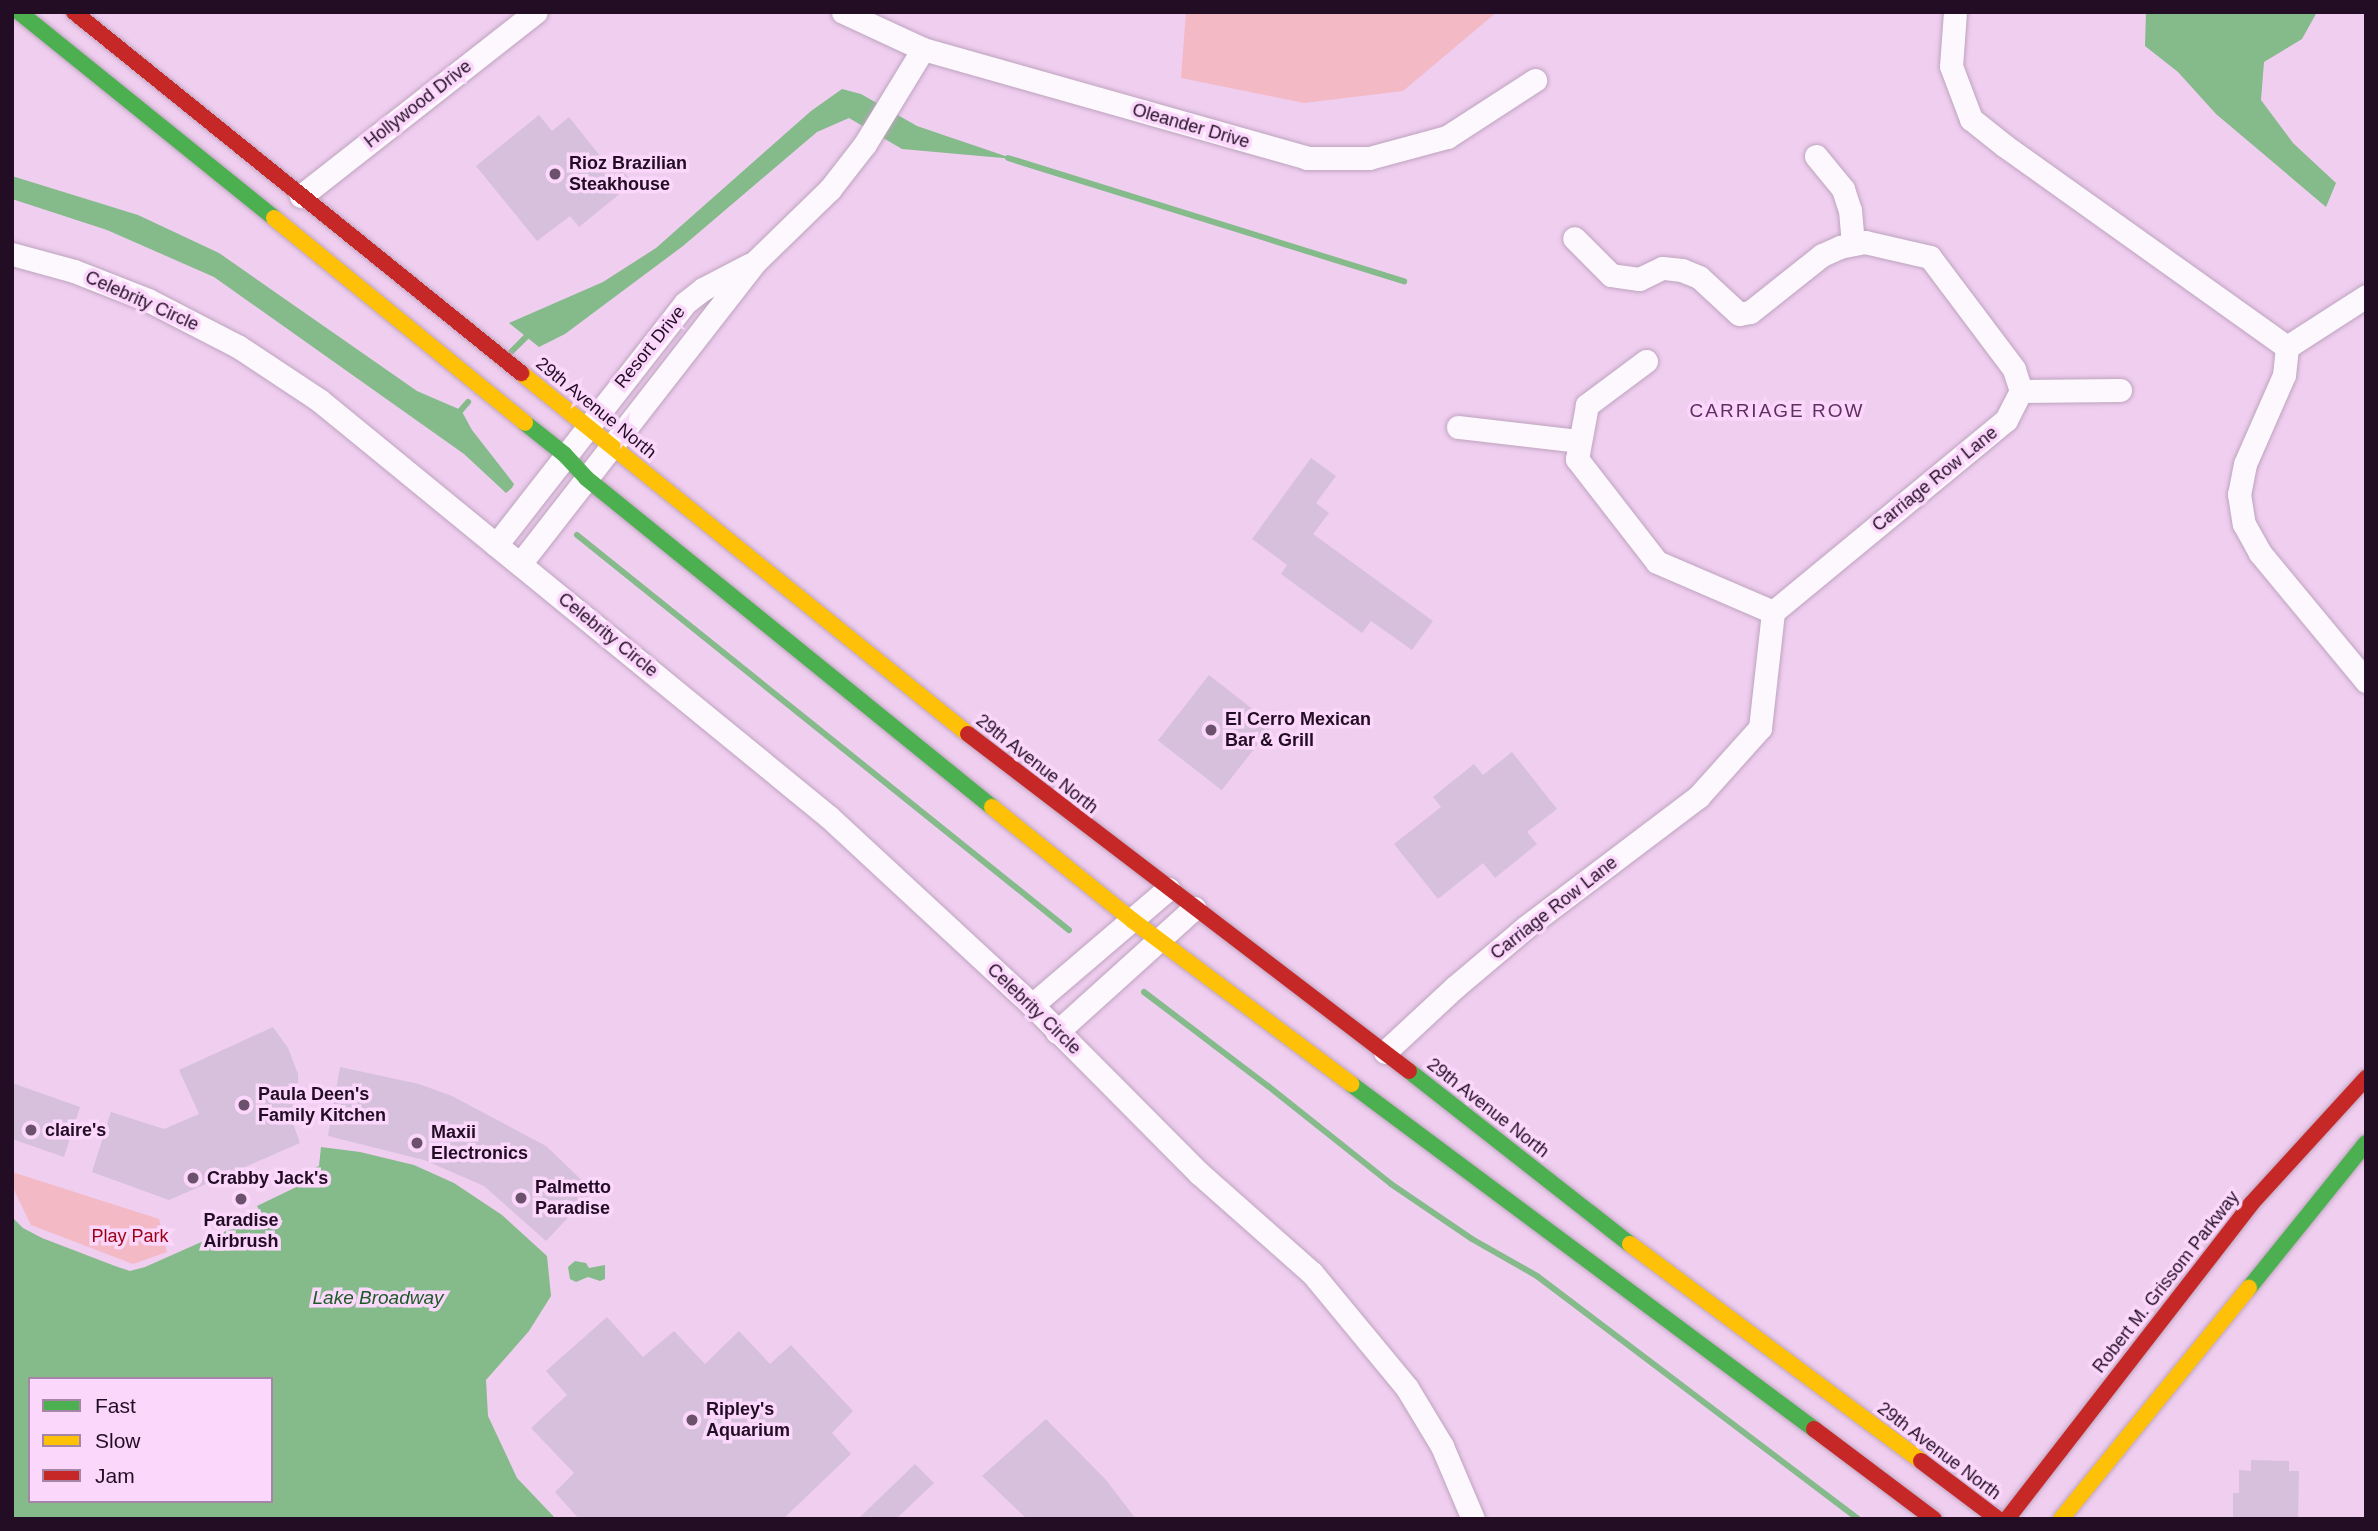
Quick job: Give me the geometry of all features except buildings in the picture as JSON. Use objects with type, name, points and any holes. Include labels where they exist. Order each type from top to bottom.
[{"type":"main road","points":[[19,12],[564,454],[586,478],[1132,920],[1934,1519]]},
{"type":"main road","name":"29th Avenue North","points":[[74,12],[1005,764],[1385,1052],[1606,1226],[1998,1519]]},
{"type":"main road","name":"Robert M. Grissom Parkway","points":[[2007,1519],[2250,1204],[2366,1078]]},
{"type":"main road","points":[[2061,1519],[2366,1143]]},
{"type":"street","name":"Hollywood Drive","points":[[301,196],[536,12]]},
{"type":"street","name":"Oleander Drive","points":[[843,12],[923,49],[1307,158],[1369,158],[1447,137],[1535,80]]},
{"type":"street","points":[[1955,12],[1951,66],[1971,119],[2287,347]]},
{"type":"street","name":"Resort Drive","points":[[586,478],[755,262],[830,189],[865,144],[923,49]]},
{"type":"street","points":[[1816,156],[1843,189],[1850,209],[1853,244]]},
{"type":"street","points":[[1574,239],[1611,275],[1639,279],[1662,268],[1682,270],[1699,277],[1739,314],[1750,312],[1822,255],[1853,244],[1864,243],[1930,257],[2014,369],[2021,391],[2120,390]]},
{"type":"street","name":"Celebrity Circle","points":[[12,254],[74,271],[148,300],[239,347],[319,400],[829,817],[1032,1005],[1200,1174],[1321,1283],[1407,1388],[1442,1446],[1473,1519]]},
{"type":"street","name":"Resort Drive","points":[[564,454],[685,303],[703,289],[755,262]]},
{"type":"street","points":[[2287,347],[2366,296]]},
{"type":"street","points":[[2287,347],[2284,376],[2245,464],[2239,494],[2244,524],[2260,553],[2366,681]]},
{"type":"street","points":[[1646,360],[1587,405],[1577,459],[1657,562],[1773,612]]},
{"type":"street","name":"Carriage Row Lane","points":[[1385,1052],[1412,1025],[1516,936],[1698,797],[1760,728],[1773,612],[2006,420],[2021,391]]},
{"type":"street","points":[[1458,427],[1579,441]]},
{"type":"street","points":[[496,545],[564,454]]},
{"type":"street","points":[[520,564],[586,478]]},
{"type":"street","points":[[1032,1005],[1168,889]]},
{"type":"street","points":[[1058,1032],[1194,908]]},
{"type":"green space","points":[[1186,12],[1497,12],[1403,91],[1304,103],[1181,78]]},
{"type":"green space","name":"Play Park","points":[[12,1172],[159,1219],[167,1252],[133,1264],[31,1225],[14,1190]]},
{"type":"water","points":[[2146,12],[2317,12],[2302,39],[2264,62],[2261,100],[2293,143],[2336,183],[2326,207],[2216,114],[2178,72],[2145,46]]},
{"type":"water","points":[[842,89],[861,94],[917,126],[1014,159],[902,149],[849,118],[817,132],[683,246],[565,334],[539,347],[509,323],[603,282],[656,248],[811,111]]},
{"type":"water","points":[[12,176],[138,215],[219,253],[417,391],[461,410],[472,430],[514,484],[512,488],[506,493],[464,454],[214,277],[107,230],[12,199]]},
{"type":"water","name":"Lake Broadway","points":[[321,1147],[360,1152],[414,1165],[454,1183],[502,1215],[547,1256],[551,1296],[529,1331],[486,1380],[488,1416],[517,1478],[556,1519],[12,1519],[12,1217],[23,1228],[42,1238],[130,1271],[145,1267],[262,1215],[257,1206],[315,1178],[312,1169],[319,1166]]},
{"type":"water","points":[[575,1261],[586,1263],[589,1268],[605,1265],[605,1279],[600,1281],[588,1277],[576,1282],[570,1279],[568,1267]]},
{"type":"waterway","points":[[1008,158],[1404,281]]},
{"type":"waterway","points":[[511,352],[530,333]]},
{"type":"waterway","points":[[455,417],[468,402]]},
{"type":"waterway","points":[[577,535],[1069,930]]},
{"type":"waterway","points":[[1144,992],[1391,1184],[1472,1239],[1537,1276],[1858,1519]]},
{"type":"traffic: fast","points":[[19,12],[274,218]]},
{"type":"traffic: fast","points":[[525,423],[564,454],[586,478],[992,807]]},
{"type":"traffic: fast","points":[[1409,1071],[1630,1244]]},
{"type":"traffic: fast","points":[[1351,1084],[1814,1429]]},
{"type":"traffic: fast","points":[[2249,1288],[2366,1143]]},
{"type":"traffic: slow","points":[[274,218],[525,423]]},
{"type":"traffic: slow","points":[[521,373],[968,734]]},
{"type":"traffic: slow","points":[[992,807],[1132,920],[1351,1084]]},
{"type":"traffic: slow","points":[[1630,1244],[1921,1461]]},
{"type":"traffic: slow","points":[[2061,1519],[2249,1288]]},
{"type":"traffic: jam","points":[[74,12],[521,373]]},
{"type":"traffic: jam","points":[[968,734],[1409,1071]]},
{"type":"traffic: jam","points":[[2007,1519],[2251,1204],[2366,1078]]},
{"type":"traffic: jam","points":[[1814,1429],[1934,1519]]},
{"type":"traffic: jam","points":[[1921,1461],[1998,1519]]},
{"type":"place","name":"Rioz Brazilian Steakhouse","points":[[555,174]]},
{"type":"place","name":"El Cerro Mexican Bar & Grill","points":[[1211,730]]},
{"type":"place","name":"Paula Deen's Family Kitchen","points":[[244,1105]]},
{"type":"place","name":"claire's","points":[[31,1130]]},
{"type":"place","name":"Maxii Electronics","points":[[417,1143]]},
{"type":"place","name":"Crabby Jack's","points":[[193,1178]]},
{"type":"place","name":"Palmetto Paradise","points":[[521,1198]]},
{"type":"place","name":"Paradise Airbrush","points":[[241,1199]]},
{"type":"place","name":"Ripley's Aquarium","points":[[692,1420]]},
{"type":"district","name":"CARRIAGE ROW","points":[[1777,411]]}]
